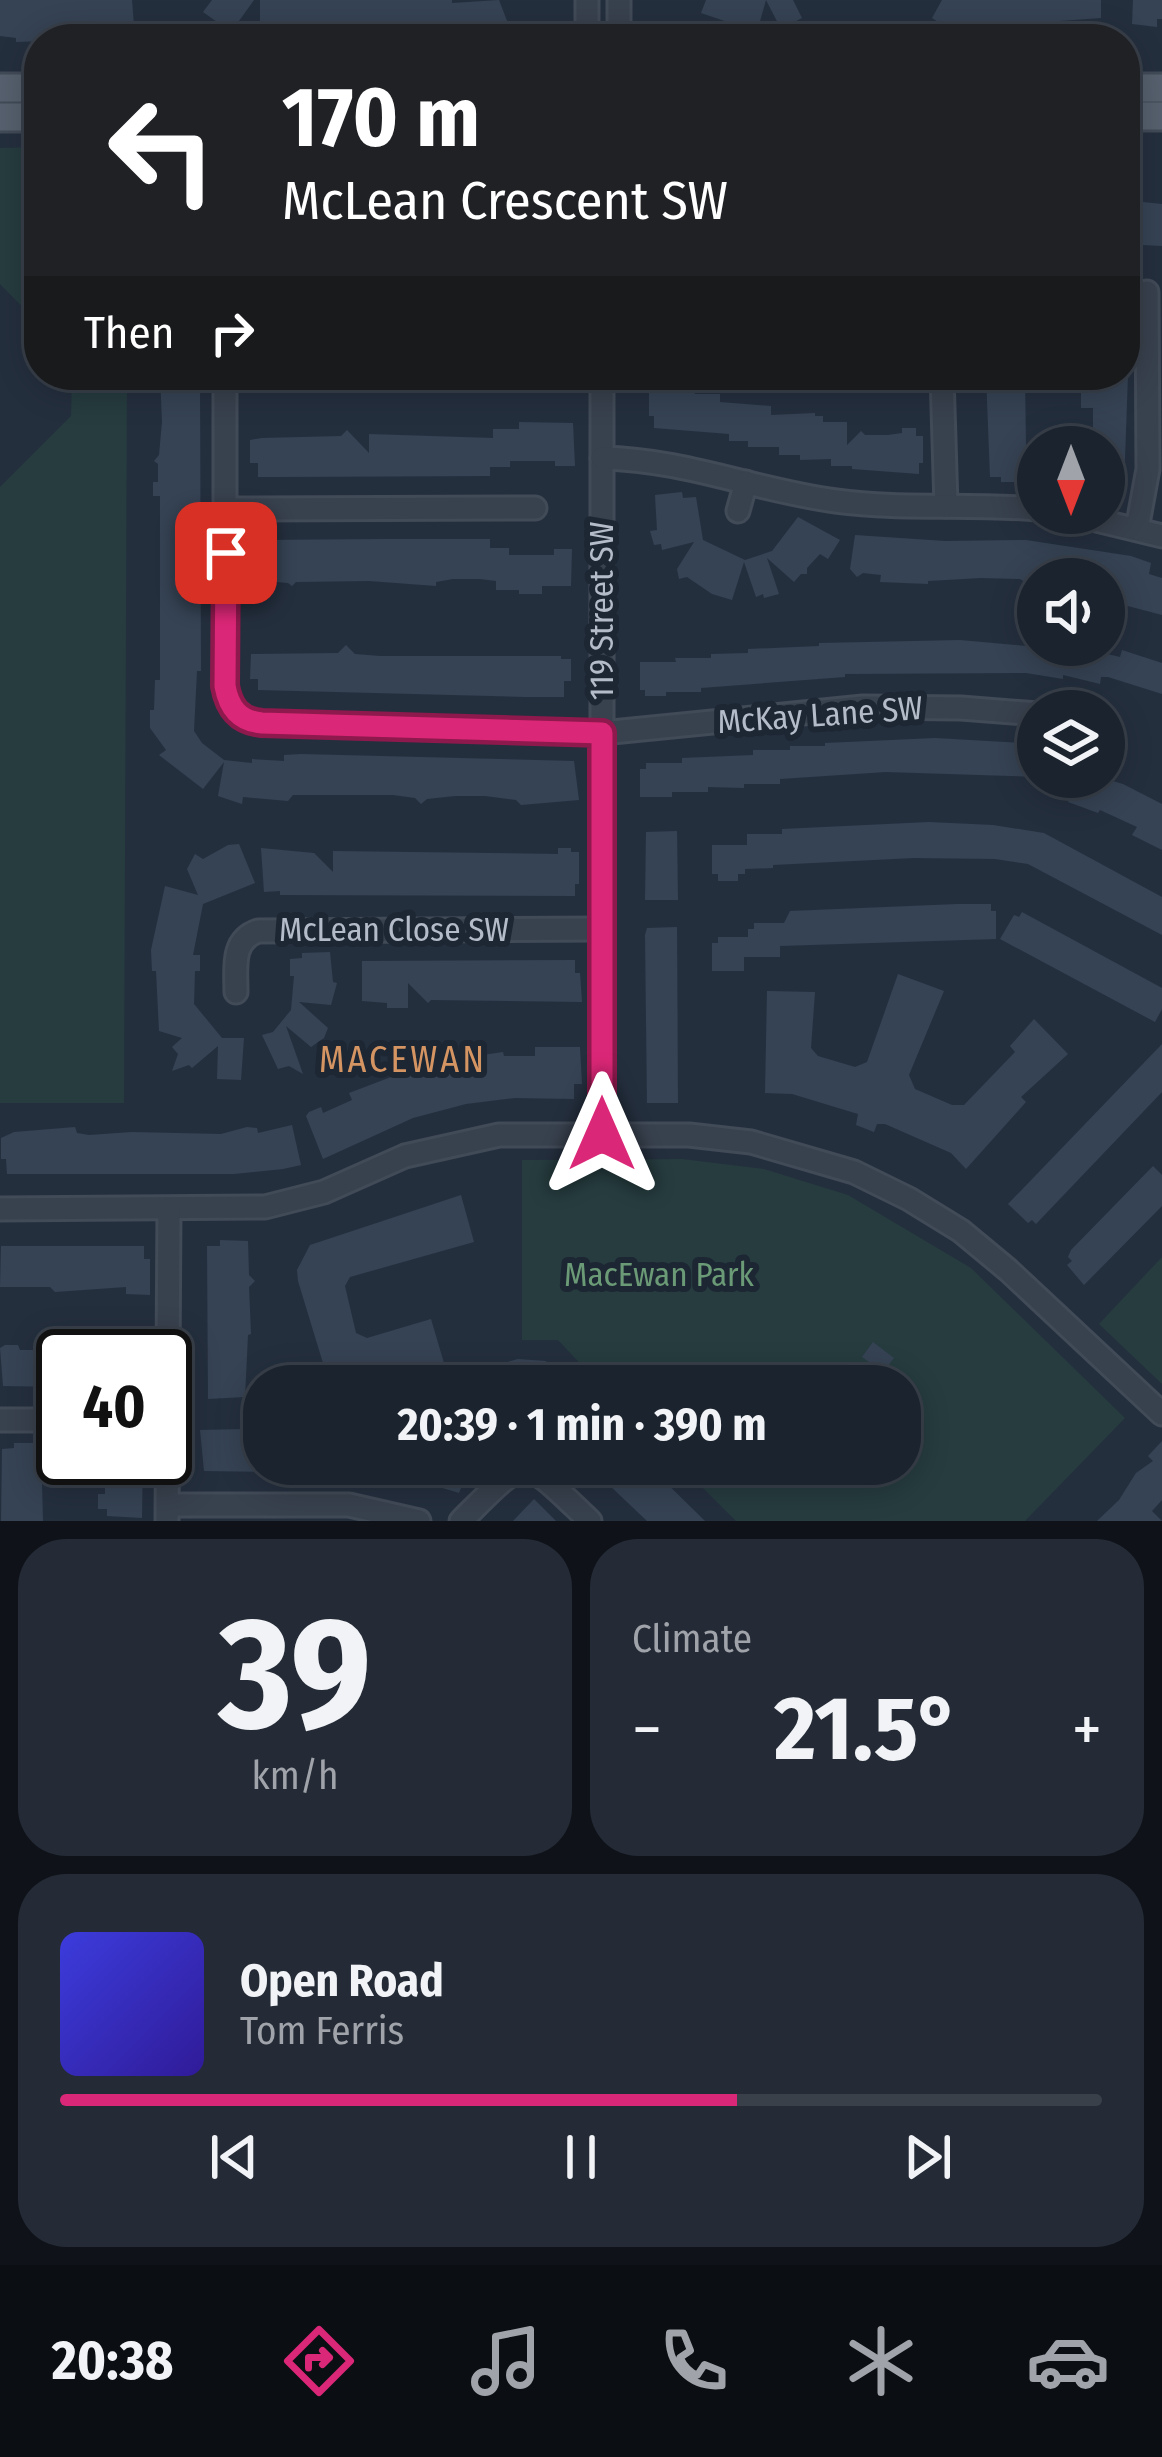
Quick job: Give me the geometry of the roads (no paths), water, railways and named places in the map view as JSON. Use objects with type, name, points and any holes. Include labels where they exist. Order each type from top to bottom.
[{"type":"street","points":[[1136,529],[1148,469],[1147,292]]},
{"type":"street","points":[[226,390],[226,509],[536,508]]},
{"type":"street","name":"119 Street SW","points":[[602,390],[602,1134]]},
{"type":"street","points":[[942,390],[946,506]]},
{"type":"street","points":[[602,458],[660,461],[837,501],[1017,508]]},
{"type":"street","points":[[738,512],[746,482]]},
{"type":"street","name":"McKay Lane SW","points":[[226,509],[225,686],[231,706],[243,718],[262,723],[602,733],[863,707],[1017,713]]},
{"type":"street","points":[[1125,526],[1162,536]]},
{"type":"street","name":"McLean Close SW","points":[[236,992],[238,949],[245,937],[258,931],[602,929]]},
{"type":"street","points":[[0,1209],[249,1208],[305,1199],[405,1156],[468,1139],[515,1134],[688,1135],[751,1142],[819,1159],[885,1186],[980,1246],[1162,1414]]},
{"type":"street","points":[[167,1329],[169,1209]]},
{"type":"street","points":[[0,1420],[36,1420]]},
{"type":"street","points":[[461,1521],[496,1485]]},
{"type":"street","points":[[552,1485],[590,1521]]},
{"type":"street","points":[[168,1513],[349,1505],[418,1521]]},
{"type":"district","name":"MACEWAN","points":[[403,1060]]},
{"type":"park label","name":"MacEwan Park","points":[[659,1275]]}]
